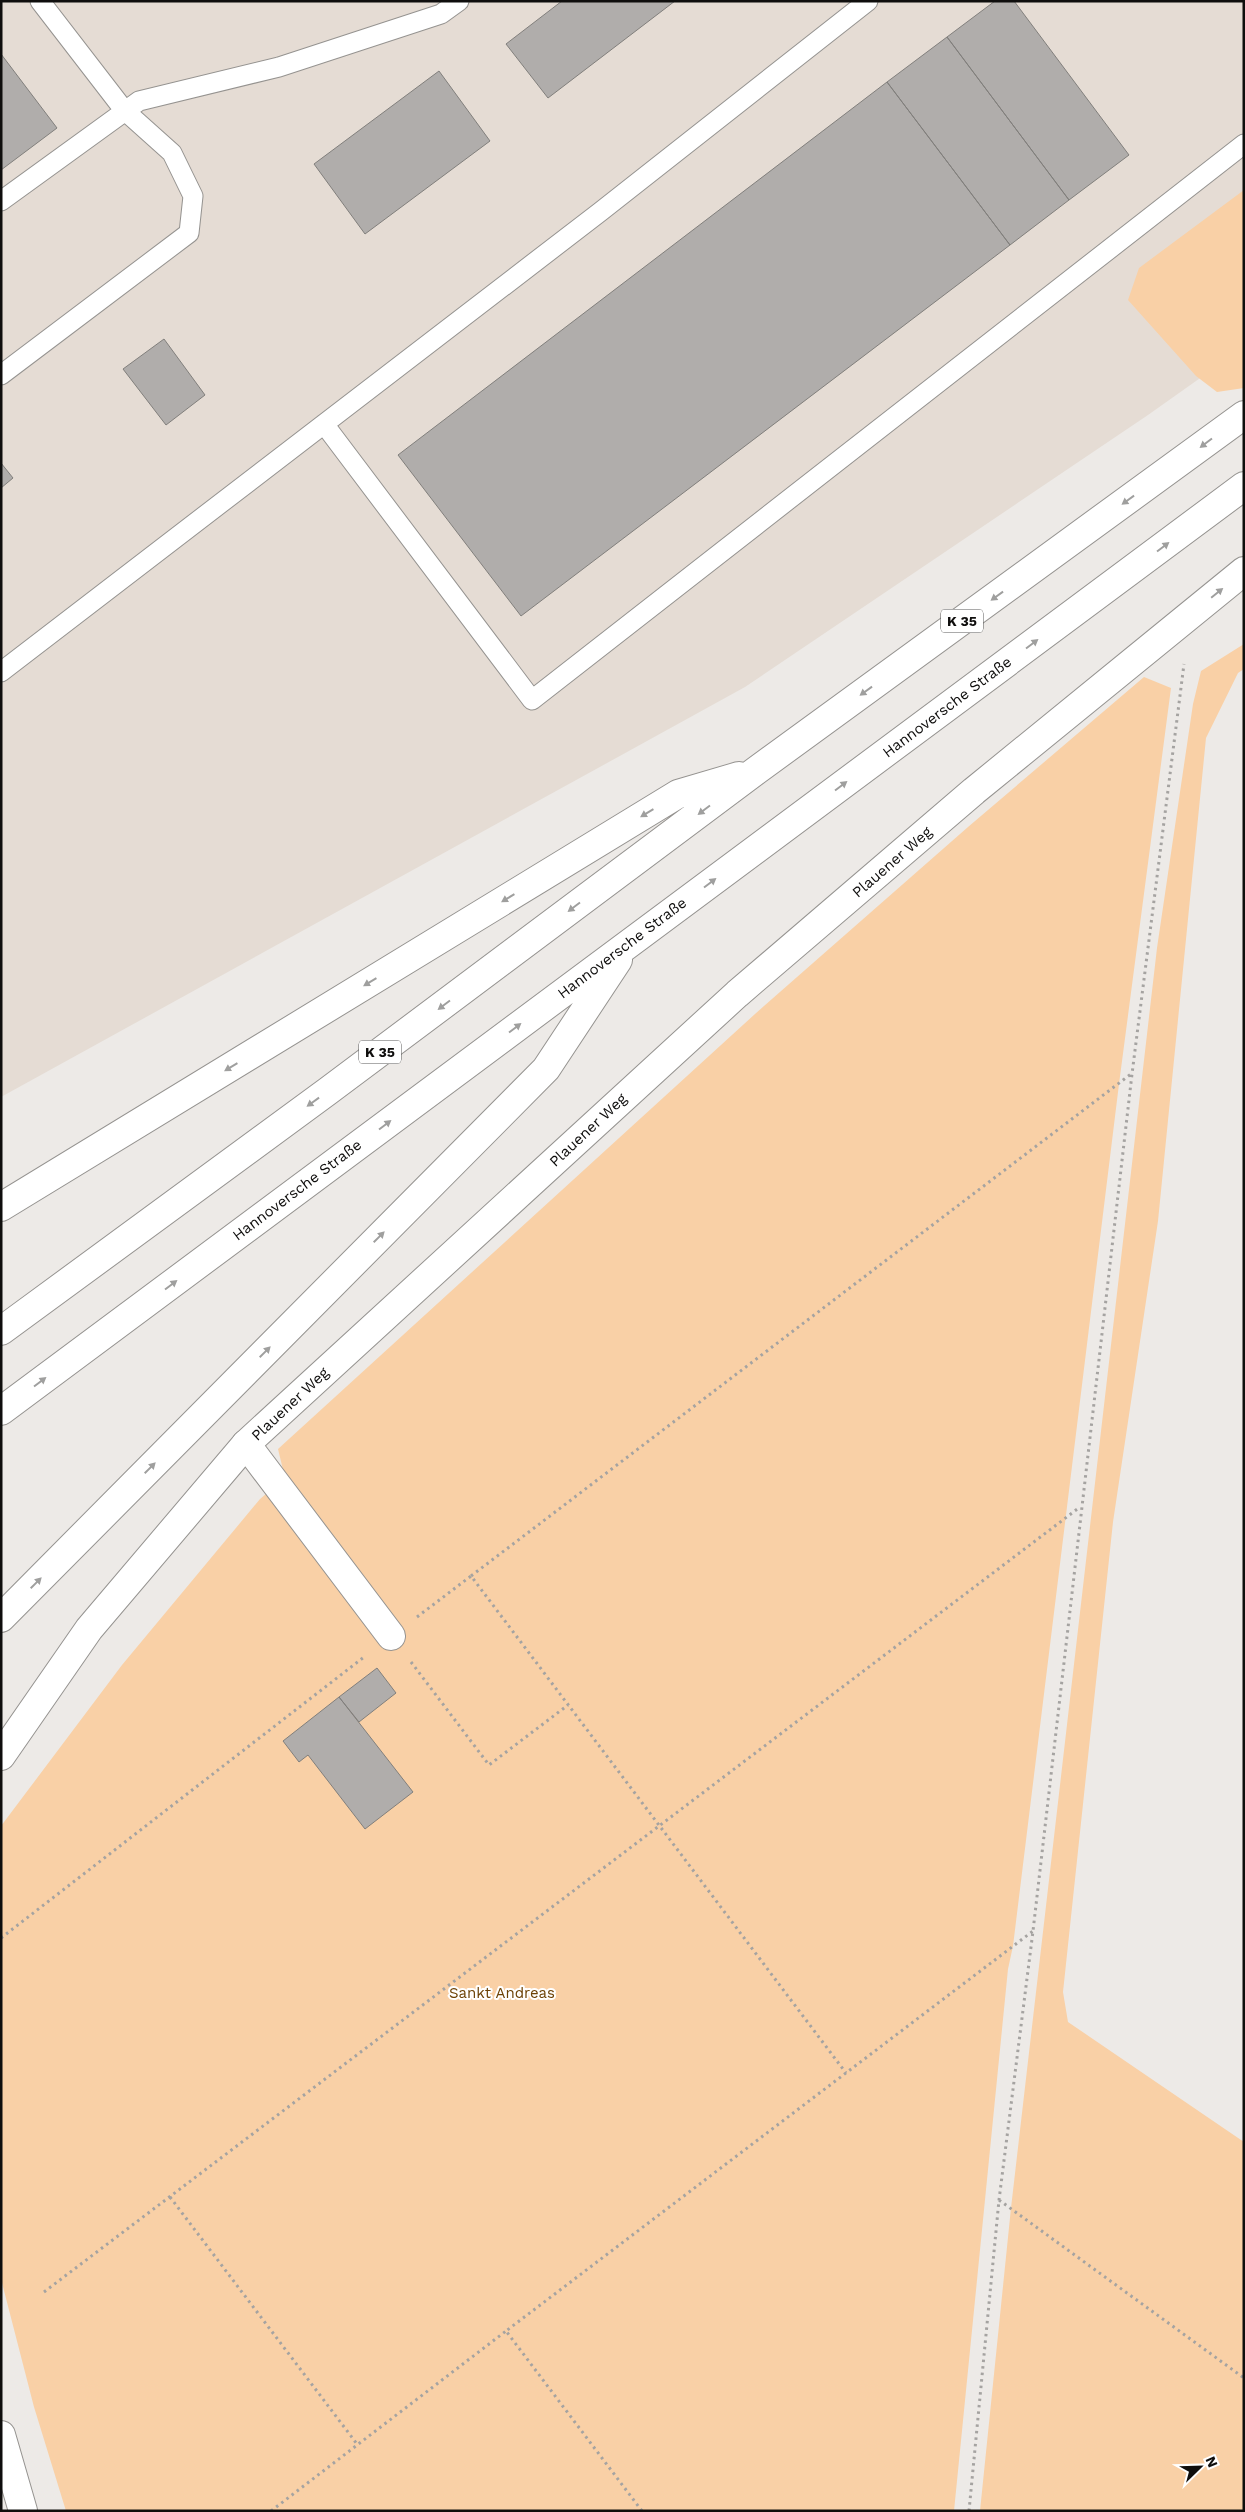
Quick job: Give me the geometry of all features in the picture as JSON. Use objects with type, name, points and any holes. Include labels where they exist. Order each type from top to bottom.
[{"type":"main road","name":"K 35","points":[[1,1331],[328,1092],[757,770],[1244,415]]},
{"type":"main road","name":"Hannoversche Straße","points":[[1,1411],[1244,486]]},
{"type":"main road","name":"Plauener Weg","points":[[1,1756],[90,1629],[246,1444],[737,994],[974,791],[1244,571]]},
{"type":"main road","points":[[1,1207],[678,794],[757,770]]},
{"type":"main road","points":[[1,1618],[546,1069],[629,943]]},
{"type":"main road","points":[[246,1444],[391,1636]]},
{"type":"main road","points":[[1,2435],[23,2511]]},
{"type":"lane","points":[[1,376],[189,233],[193,196],[172,153],[124,110],[40,1]]},
{"type":"lane","points":[[1,201],[124,110],[139,101],[279,67],[441,14],[459,1]]},
{"type":"lane","points":[[1,672],[600,212],[868,1]]},
{"type":"lane","points":[[324,424],[532,700],[1244,144]]},
{"type":"path","points":[[969,2511],[1000,2200],[1033,1931],[1080,1506],[1190,614]]},
{"type":"path","points":[[1,1938],[391,1636],[1132,1074]]},
{"type":"path","points":[[44,2292],[1080,1506]]},
{"type":"path","points":[[471,1576],[846,2073]]},
{"type":"path","points":[[391,1636],[489,1765],[568,1705]]},
{"type":"path","points":[[271,2511],[1033,1931]]},
{"type":"path","points":[[170,2197],[357,2444]]},
{"type":"path","points":[[1000,2200],[1244,2378]]},
{"type":"path","points":[[506,2331],[642,2511]]},
{"type":"shaded area","points":[[1,1],[1244,1],[1244,347],[1148,415],[745,687],[1,1097]]},
{"type":"green space","points":[[1244,190],[1244,388],[1217,392],[1196,376],[1128,300],[1139,268]]},
{"type":"green space","points":[[1244,644],[1244,669],[1238,673],[1206,738],[1158,1221],[1113,1522],[1063,1992],[1068,2022],[1244,2142],[1244,2511],[980,2511],[1011,2208],[1157,948],[1193,704],[1201,671]]},
{"type":"green space","name":"Sankt Andreas","points":[[1144,677],[1171,688],[1119,1084],[1013,1946],[1008,1969],[954,2511],[66,2511],[34,2407],[1,2279],[1,1826],[122,1665],[260,1499],[285,1478],[278,1449],[755,1014],[968,827]]},
{"type":"building","points":[[562,1],[675,1],[548,98],[506,44]]},
{"type":"building","points":[[995,1],[1014,1],[1129,155],[1069,200],[947,37]]},
{"type":"building","points":[[947,37],[1069,200],[1010,245],[887,82]]},
{"type":"building","points":[[1,54],[57,128],[1,170]]},
{"type":"building","points":[[439,71],[490,141],[365,234],[314,164]]},
{"type":"building","points":[[887,82],[1010,245],[521,616],[398,455]]},
{"type":"building","points":[[164,339],[205,395],[166,425],[123,369]]},
{"type":"building","points":[[1,463],[13,478],[1,488]]},
{"type":"building","points":[[377,1668],[396,1693],[359,1722],[339,1697]]},
{"type":"building","points":[[339,1697],[413,1792],[365,1829],[308,1755],[299,1762],[283,1741]]}]
